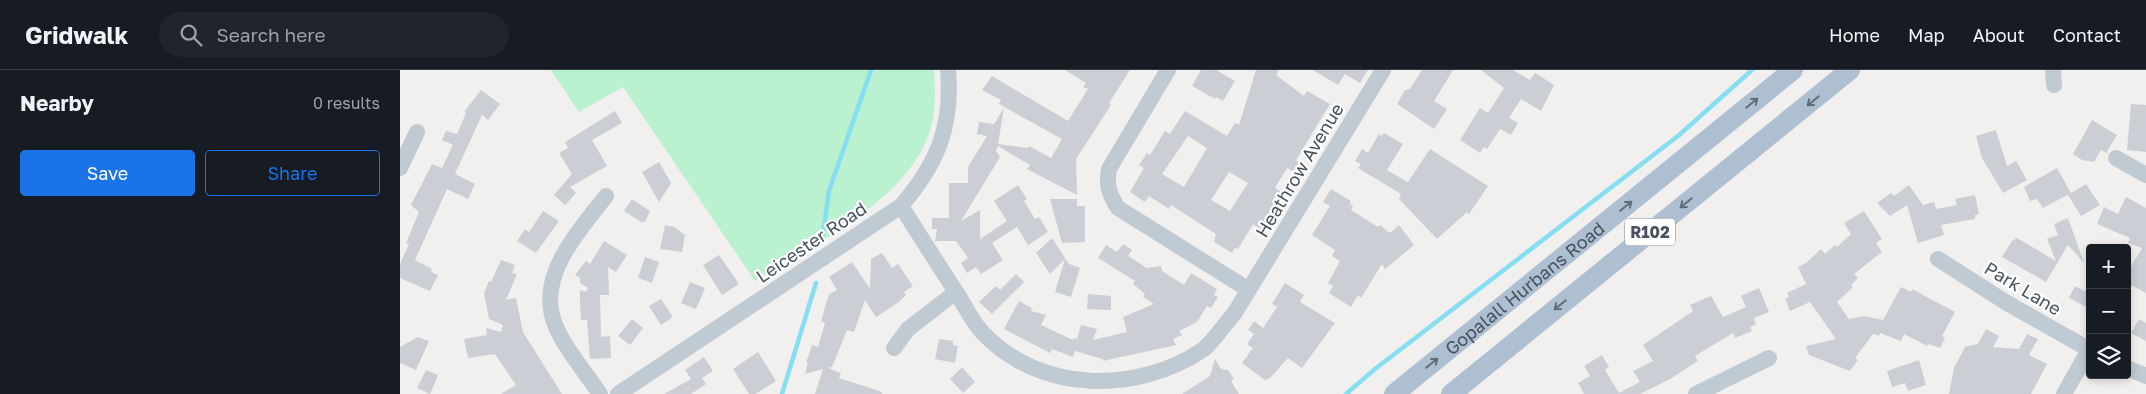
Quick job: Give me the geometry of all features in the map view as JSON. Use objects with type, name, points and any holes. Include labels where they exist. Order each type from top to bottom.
[{"type":"main road","name":"Gopalall Hurbans Road","points":[[1394,394],[1793,70]]},
{"type":"main road","name":"Gopalall Hurbans Road","points":[[1451,394],[1850,70]]},
{"type":"street","name":"Leicester Road","points":[[618,394],[901,206],[922,181],[936,156],[947,124],[950,92],[948,70]]},
{"type":"street","points":[[1168,70],[1109,169],[1106,183],[1110,196],[1118,208],[1249,290]]},
{"type":"street","name":"Heathrow Avenue","points":[[901,206],[982,332],[1010,358],[1033,372],[1066,383],[1101,388],[1134,385],[1172,370],[1204,349],[1234,314],[1382,70]]},
{"type":"street","points":[[400,168],[418,132]]},
{"type":"street","points":[[2116,158],[2146,175]]},
{"type":"street","points":[[600,394],[561,335],[552,315],[550,295],[552,275],[576,236],[606,196]]},
{"type":"street","name":"Park Lane","points":[[1938,259],[2007,303],[2086,348]]},
{"type":"street","points":[[894,348],[908,329],[956,292]]},
{"type":"street","points":[[2064,394],[2086,355]]},
{"type":"street","points":[[1696,394],[1769,358]]},
{"type":"street","points":[[2131,370],[2146,376]]},
{"type":"green space","points":[[551,70],[934,70],[934,110],[932,123],[922,150],[906,174],[884,196],[860,216],[833,234],[755,281],[623,87],[579,112]]},
{"type":"building","points":[[1065,70],[1130,70],[1109,103],[1111,105],[1076,159],[1077,195],[1027,169],[1030,165],[998,146],[996,151],[1000,157],[961,221],[980,210],[980,239],[1007,221],[994,201],[1018,185],[1027,199],[1024,201],[1035,219],[1039,217],[1048,232],[1028,245],[1017,227],[992,243],[1003,260],[981,274],[976,267],[967,273],[961,263],[968,258],[956,241],[935,241],[937,229],[932,229],[932,218],[949,218],[949,183],[968,183],[968,167],[987,136],[977,134],[979,122],[994,124],[1004,108],[998,144],[1028,148],[1029,146],[1051,158],[1062,139],[999,104],[1001,100],[982,90],[992,76],[1068,121],[1088,89],[1083,87],[1086,83]]},
{"type":"building","points":[[1201,70],[1216,70],[1235,81],[1223,101],[1216,97],[1215,99],[1192,86]]},
{"type":"building","points":[[1256,70],[1279,70],[1276,75],[1304,96],[1307,91],[1330,104],[1296,160],[1300,163],[1294,172],[1287,168],[1275,188],[1286,195],[1279,206],[1276,204],[1260,229],[1253,224],[1238,249],[1235,248],[1232,253],[1214,242],[1216,234],[1171,205],[1169,209],[1149,196],[1145,202],[1130,192],[1144,168],[1139,165],[1147,153],[1150,155],[1165,131],[1170,134],[1185,111],[1227,136],[1235,123],[1239,125]],"holes":[[[1188,136],[1207,148],[1184,187],[1162,174]],[[1229,172],[1248,183],[1230,211],[1211,200]]]},
{"type":"building","points":[[1313,70],[1368,70],[1360,83],[1345,74],[1338,85]]},
{"type":"building","points":[[1422,70],[1453,70],[1434,101],[1447,109],[1434,129],[1397,104],[1405,90],[1410,89]]},
{"type":"building","points":[[1481,70],[1513,70],[1530,80],[1535,73],[1554,85],[1541,111],[1521,99],[1509,118],[1518,123],[1511,135],[1500,129],[1487,149],[1484,147],[1480,153],[1460,140],[1480,108],[1488,113],[1504,88]]},
{"type":"building","points":[[481,90],[500,104],[488,120],[482,115],[455,174],[475,184],[468,199],[447,189],[415,260],[432,269],[431,272],[438,275],[430,291],[400,278],[400,264],[409,244],[406,243],[419,212],[411,205],[432,164],[442,168],[453,145],[442,140],[446,131],[457,134],[466,113],[464,112]]},
{"type":"building","points":[[2131,104],[2146,105],[2146,152],[2127,150]]},
{"type":"building","points":[[615,111],[622,123],[592,140],[607,166],[570,187],[576,193],[565,205],[554,195],[572,174],[559,153],[568,148],[565,142]]},
{"type":"building","points":[[2092,120],[2117,135],[2106,153],[2101,150],[2094,162],[2082,160],[2073,154]]},
{"type":"building","points":[[1996,130],[2007,166],[2016,161],[2027,180],[2003,193],[1982,158],[1976,136]]},
{"type":"building","points":[[1384,133],[1403,144],[1387,170],[1408,182],[1430,149],[1488,186],[1469,214],[1467,212],[1437,239],[1399,199],[1401,194],[1358,168],[1361,164],[1355,161],[1362,149],[1368,153],[1379,134],[1382,136]]},
{"type":"building","points":[[659,162],[671,183],[659,202],[642,172]]},
{"type":"building","points":[[2057,168],[2071,193],[2043,208],[2037,199],[2030,201],[2024,187]]},
{"type":"building","points":[[2086,184],[2100,205],[2081,216],[2068,195]]},
{"type":"building","points":[[1909,185],[1923,205],[1934,202],[1936,209],[1957,205],[1955,199],[1975,195],[1979,214],[1975,215],[1975,219],[1941,225],[1944,235],[1918,243],[1907,205],[1890,216],[1877,203],[1891,193],[1894,196]]},
{"type":"building","points":[[1331,189],[1351,201],[1350,204],[1353,206],[1351,210],[1378,227],[1380,225],[1390,233],[1399,225],[1414,245],[1385,269],[1382,264],[1361,298],[1358,295],[1351,307],[1329,293],[1333,286],[1328,283],[1340,261],[1332,256],[1335,250],[1312,235],[1330,206],[1323,202]]},
{"type":"building","points":[[2126,197],[2146,208],[2146,293],[2131,285],[2131,266],[2142,248],[2128,243],[2130,238],[2097,224],[2104,207],[2118,214]]},
{"type":"building","points":[[632,199],[650,211],[645,222],[641,222],[624,211]]},
{"type":"building","points":[[1050,199],[1077,199],[1077,206],[1085,206],[1085,242],[1062,243]]},
{"type":"building","points":[[543,211],[559,221],[536,253],[517,241],[525,229],[529,232]]},
{"type":"building","points":[[1864,211],[1882,239],[1876,243],[1882,252],[1854,274],[1858,278],[1851,285],[1853,287],[1837,302],[1849,319],[1864,316],[1883,320],[1901,287],[1911,292],[1912,289],[1955,312],[1942,336],[1945,338],[1940,348],[1928,344],[1927,346],[1904,334],[1901,341],[1880,333],[1879,336],[1873,334],[1855,358],[1858,360],[1850,371],[1809,355],[1806,346],[1836,339],[1810,302],[1790,311],[1785,299],[1789,297],[1787,293],[1806,284],[1798,267],[1806,263],[1821,249],[1825,254],[1835,245],[1837,247],[1851,234],[1844,223]]},
{"type":"building","points":[[2068,218],[2084,263],[2068,245],[2046,282],[2002,257],[2012,241],[2017,238],[2056,261],[2047,239],[2058,235],[2054,224]]},
{"type":"building","points":[[665,225],[674,227],[685,235],[682,252],[660,249]]},
{"type":"building","points":[[1052,238],[1069,264],[1080,268],[1071,297],[1055,292],[1065,259],[1050,274],[1036,253]]},
{"type":"building","points":[[604,241],[627,255],[616,272],[608,267],[609,295],[600,295],[601,337],[610,336],[611,358],[590,359],[587,320],[581,320],[580,303],[580,290],[586,292],[588,288],[580,283],[580,278],[575,275],[586,261],[590,264]]},
{"type":"building","points":[[1123,244],[1132,250],[1128,256],[1147,268],[1161,266],[1162,271],[1184,285],[1191,273],[1217,289],[1214,295],[1218,297],[1211,308],[1207,306],[1197,322],[1179,331],[1182,335],[1173,339],[1176,345],[1103,361],[1103,359],[1075,351],[1073,357],[1052,349],[1050,353],[1004,329],[1019,301],[1032,308],[1031,311],[1046,315],[1041,325],[1073,340],[1074,338],[1077,339],[1081,325],[1097,329],[1093,340],[1127,332],[1123,317],[1154,304],[1143,297],[1145,294],[1133,284],[1135,281],[1098,258],[1106,245],[1117,252]]},
{"type":"building","points":[[882,253],[892,268],[898,264],[913,286],[904,292],[906,295],[899,302],[876,317],[865,300],[854,332],[847,330],[832,367],[828,368],[841,373],[839,378],[882,392],[882,394],[815,394],[823,369],[805,374],[808,363],[806,363],[812,345],[818,347],[825,323],[821,321],[829,294],[837,290],[829,277],[852,262],[870,289],[871,259]]},
{"type":"building","points":[[719,255],[739,284],[722,295],[703,265]]},
{"type":"building","points":[[645,257],[659,262],[652,283],[638,278]]},
{"type":"building","points":[[501,260],[515,265],[512,273],[517,274],[506,300],[516,298],[523,332],[562,394],[501,394],[516,385],[495,354],[468,358],[464,339],[487,335],[486,328],[501,332],[503,325],[489,319],[484,293]]},
{"type":"building","points":[[1016,274],[1024,282],[992,314],[979,302],[996,286],[1000,290]]},
{"type":"building","points":[[690,282],[705,288],[696,309],[681,303]]},
{"type":"building","points":[[1285,283],[1304,295],[1300,302],[1335,323],[1302,368],[1288,358],[1270,378],[1265,380],[1242,363],[1253,348],[1247,344],[1254,334],[1248,330],[1254,321],[1263,328],[1277,307],[1272,304]]},
{"type":"building","points":[[2075,286],[2086,292],[2086,307],[2069,298]]},
{"type":"building","points":[[1759,288],[1769,312],[1754,318],[1756,324],[1750,327],[1752,331],[1735,338],[1733,333],[1695,356],[1698,361],[1670,379],[1640,394],[1584,394],[1578,383],[1590,376],[1584,366],[1602,355],[1609,367],[1605,370],[1619,393],[1640,382],[1633,371],[1653,361],[1643,345],[1693,311],[1690,305],[1711,296],[1723,317],[1746,307],[1741,296]]},
{"type":"building","points":[[1088,294],[1111,296],[1111,310],[1087,309]]},
{"type":"building","points":[[661,299],[673,317],[661,325],[649,306]]},
{"type":"building","points":[[632,319],[643,328],[630,345],[618,336]]},
{"type":"building","points":[[2139,319],[2146,323],[2146,341],[2131,333]]},
{"type":"building","points":[[1986,329],[1999,336],[1993,347],[2019,349],[2027,334],[2038,339],[2029,355],[2047,364],[2031,394],[1949,394],[1954,368],[1965,347],[1978,344]]},
{"type":"building","points":[[418,337],[429,341],[416,370],[400,363],[400,347]]},
{"type":"building","points":[[939,339],[953,341],[953,345],[958,346],[955,363],[935,359]]},
{"type":"building","points":[[758,352],[776,381],[755,394],[749,394],[733,369]]},
{"type":"building","points":[[704,357],[713,371],[702,378],[706,384],[691,394],[664,394],[691,379],[685,370]]},
{"type":"building","points":[[1215,359],[1221,369],[1228,370],[1234,379],[1231,381],[1239,394],[1182,394],[1210,376]]},
{"type":"building","points":[[1919,360],[1926,385],[1908,391],[1905,383],[1892,387],[1887,371]]},
{"type":"building","points":[[962,367],[975,382],[963,393],[950,379]]},
{"type":"building","points":[[426,370],[438,375],[430,394],[417,388]]},
{"type":"waterway","points":[[822,241],[829,191],[871,70]]},
{"type":"waterway","points":[[1346,394],[1375,369],[1678,136],[1752,70]]},
{"type":"waterway","points":[[782,394],[816,283]]}]
